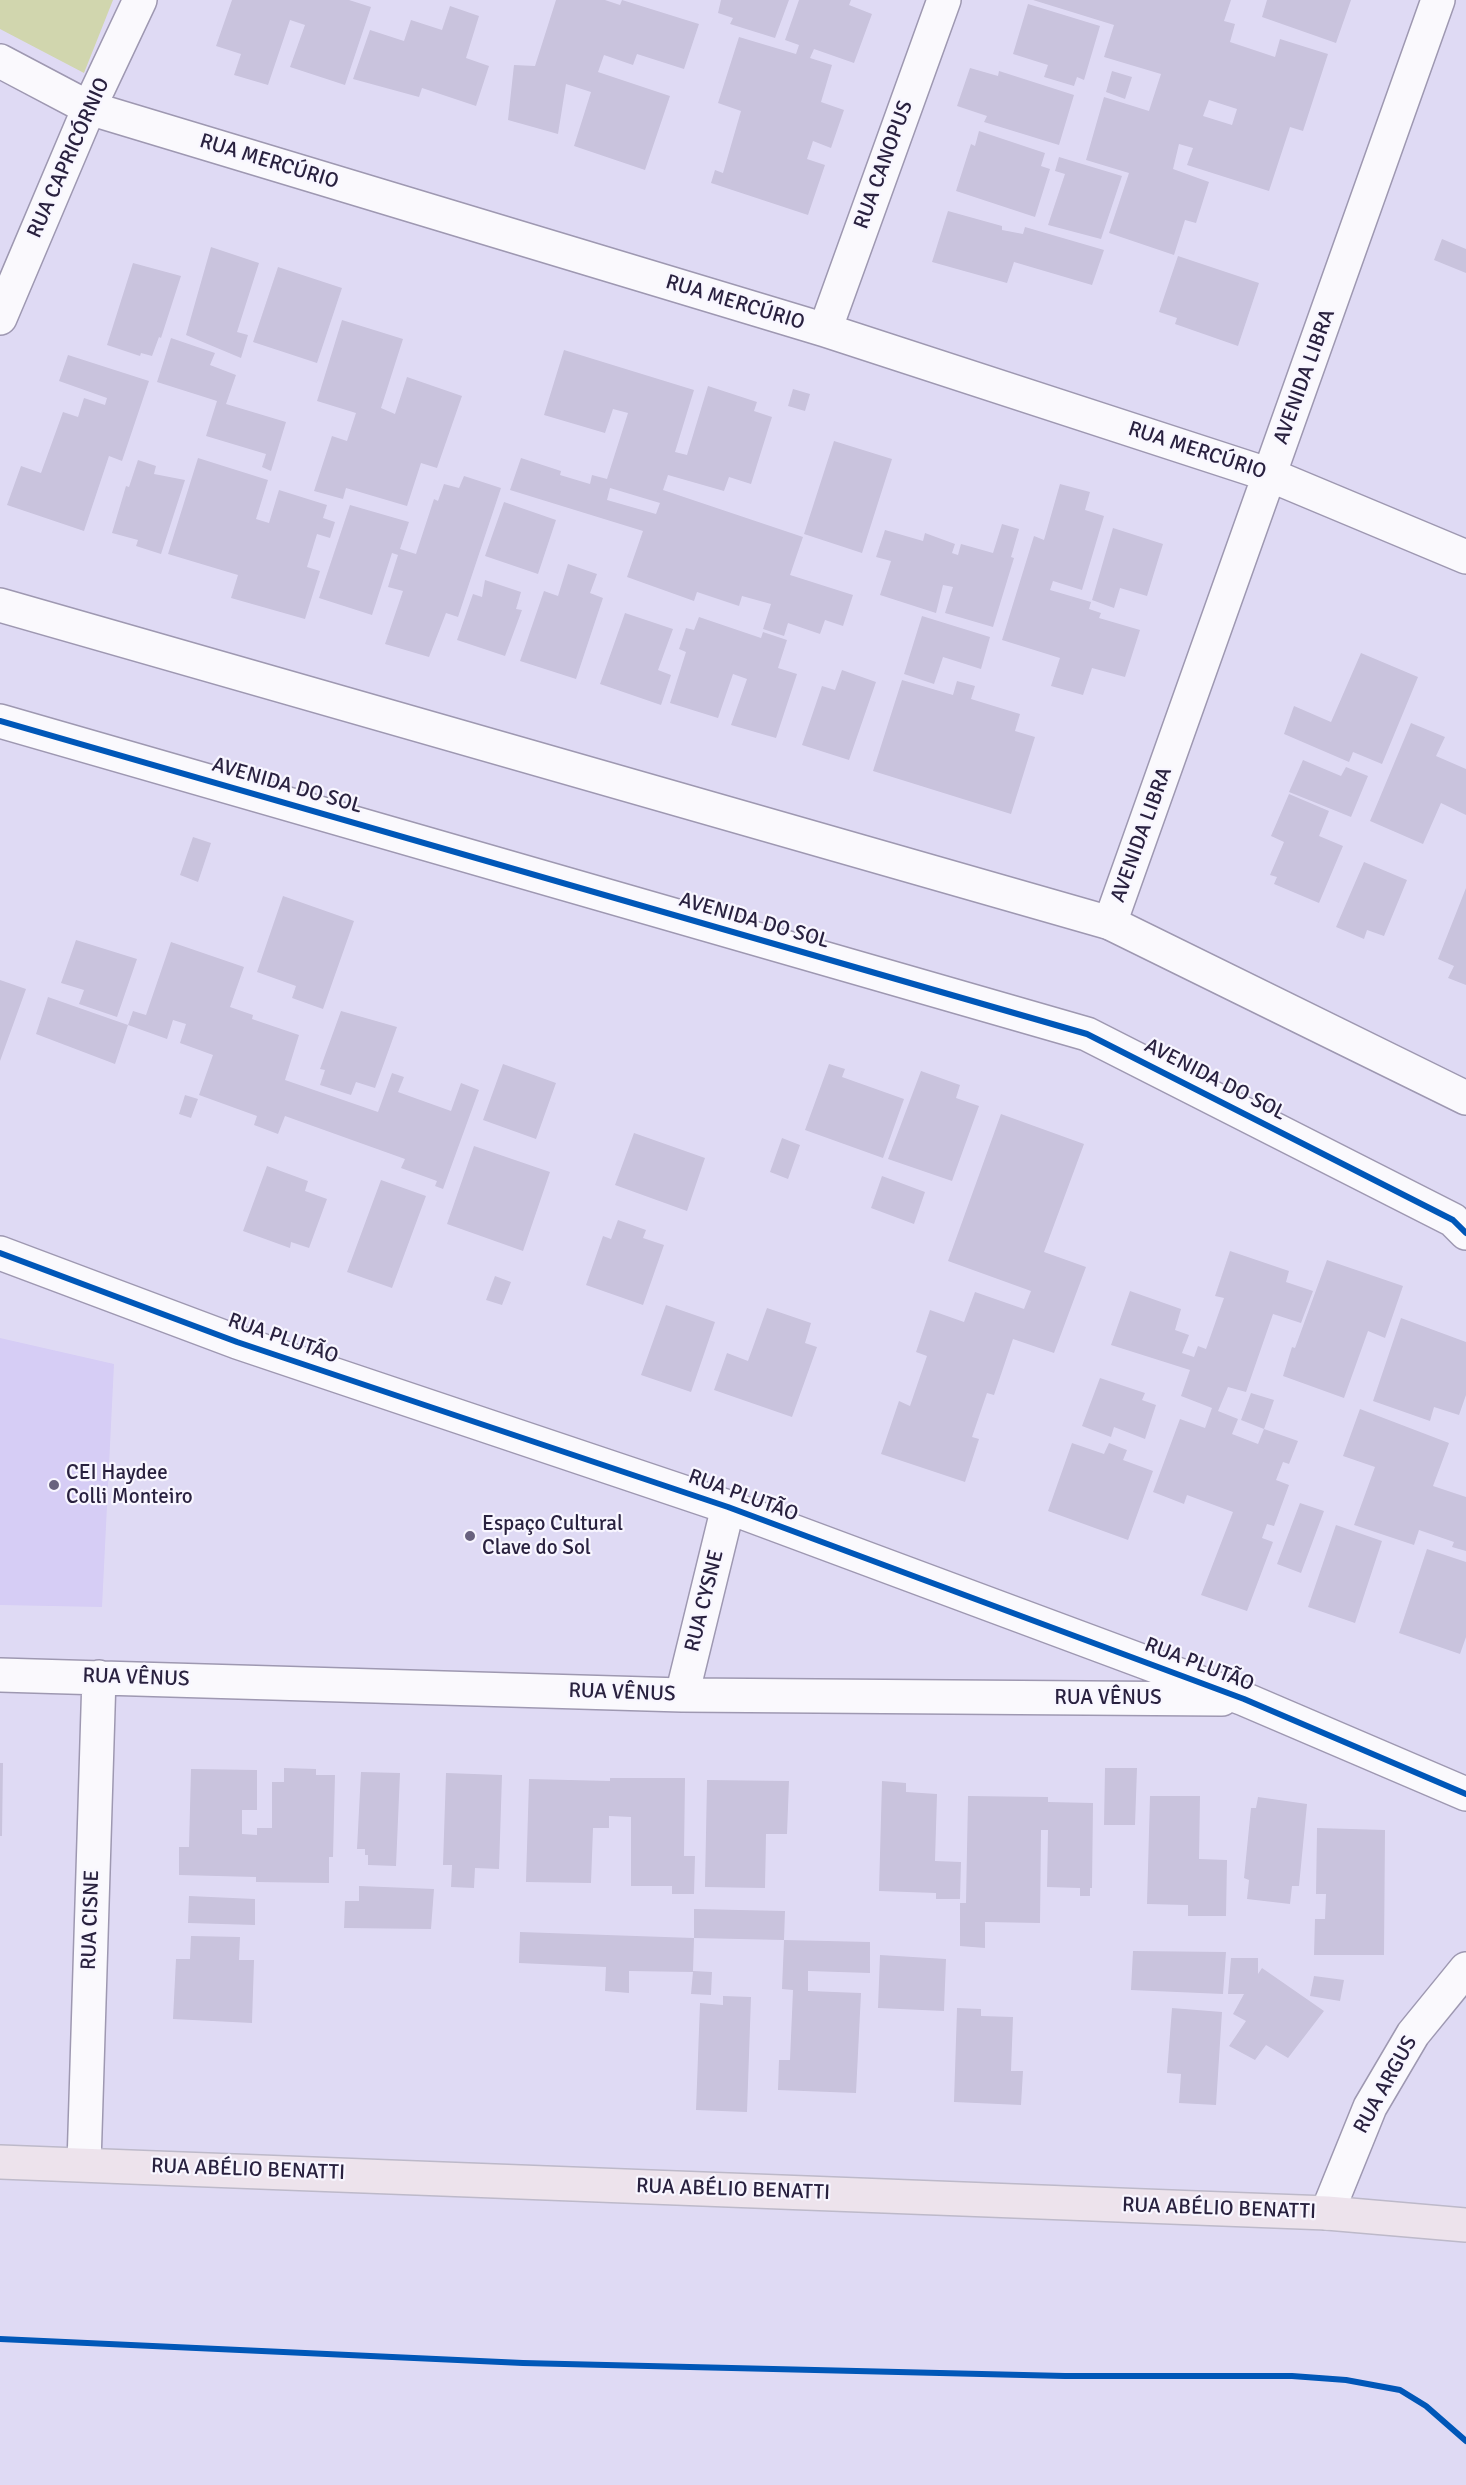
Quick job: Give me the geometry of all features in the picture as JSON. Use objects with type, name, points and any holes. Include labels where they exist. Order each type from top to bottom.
[{"type":"main road","name":"RUA ABÉLIO BENATTI","points":[[0,2162],[1327,2213],[1466,2225]]},
{"type":"street","name":"RUA CAPRICÓRNIO","points":[[0,318],[89,108],[140,0]]},
{"type":"street","name":"RUA CANOPUS","points":[[825,330],[944,0]]},
{"type":"street","name":"AVENIDA LIBRA","points":[[1110,923],[1438,0]]},
{"type":"street","name":"RUA MERCÚRIO","points":[[0,61],[89,108],[825,330],[1270,475],[1466,557]]},
{"type":"street","points":[[0,605],[1110,923],[1466,1098]]},
{"type":"street","name":"AVENIDA DO SOL","points":[[0,721],[1087,1034],[1462,1220]]},
{"type":"street","name":"RUA PLUTÃO","points":[[0,1253],[237,1342],[728,1508],[1244,1699],[1466,1794]]},
{"type":"street","name":"RUA CYSNE","points":[[682,1695],[728,1508]]},
{"type":"street","name":"RUA VÊNUS","points":[[0,1675],[682,1695],[1244,1699]]},
{"type":"street","name":"RUA CISNE","points":[[84,2164],[99,1677]]},
{"type":"street","name":"RUA ARGUS","points":[[1327,2213],[1370,2107],[1413,2034],[1466,1969]]},
{"type":"shaded area","name":"CEI Haydee Colli Monteiro","points":[[0,1338],[114,1364],[102,1607],[0,1605]]},
{"type":"green space","points":[[0,0],[113,0],[84,73],[0,29]]},
{"type":"building","points":[[232,0],[349,0],[371,7],[345,85],[290,67],[305,25],[290,20],[268,85],[234,75],[241,54],[216,46]]},
{"type":"building","points":[[556,0],[605,0],[620,5],[622,0],[699,24],[684,69],[637,54],[633,65],[604,55],[598,72],[670,96],[645,170],[574,146],[591,92],[566,84],[558,134],[508,120],[514,65],[535,66]]},
{"type":"building","points":[[721,0],[789,0],[775,38],[730,24],[733,18],[718,13]]},
{"type":"building","points":[[799,0],[851,0],[849,5],[872,14],[854,63],[814,49],[810,58],[832,65],[821,102],[844,110],[831,148],[813,141],[807,159],[825,165],[808,215],[711,183],[715,170],[723,173],[741,111],[718,103],[739,37],[796,54],[799,45],[785,40]]},
{"type":"building","points":[[1033,0],[1231,0],[1224,21],[1235,24],[1230,42],[1275,57],[1280,39],[1328,54],[1303,131],[1290,127],[1269,191],[1187,165],[1193,148],[1179,144],[1173,169],[1209,182],[1196,223],[1185,220],[1174,255],[1109,233],[1129,173],[1086,160],[1104,97],[1149,111],[1161,74],[1104,57],[1114,25]],"holes":[[[1209,100],[1237,109],[1232,125],[1203,116]]]},
{"type":"building","points":[[1267,0],[1351,0],[1336,43],[1262,17]]},
{"type":"building","points":[[1028,4],[1100,26],[1084,80],[1077,77],[1074,86],[1044,77],[1048,65],[1013,54]]},
{"type":"building","points":[[450,6],[479,16],[466,58],[489,66],[476,106],[422,88],[419,97],[353,79],[370,30],[404,41],[411,20],[442,30]]},
{"type":"building","points":[[970,68],[998,76],[999,71],[1074,95],[1059,145],[984,122],[987,116],[957,106]]},
{"type":"building","points":[[1112,71],[1132,77],[1125,99],[1106,92]]},
{"type":"building","points":[[979,131],[1045,153],[1041,166],[1050,169],[1035,217],[956,191],[971,144],[975,146]]},
{"type":"building","points":[[1059,157],[1122,176],[1101,239],[1048,225],[1065,174],[1055,171]]},
{"type":"building","points":[[948,211],[1002,226],[1002,230],[1023,234],[1025,227],[1104,250],[1092,285],[1014,262],[1007,283],[932,262]]},
{"type":"building","points":[[1442,239],[1466,249],[1466,273],[1434,260]]},
{"type":"building","points":[[211,247],[259,263],[237,332],[248,335],[241,358],[186,335]]},
{"type":"building","points":[[1178,256],[1259,283],[1238,346],[1175,324],[1177,318],[1159,312]]},
{"type":"building","points":[[133,263],[181,276],[161,338],[159,337],[152,356],[141,353],[140,356],[107,345]]},
{"type":"building","points":[[278,267],[342,288],[317,363],[253,342]]},
{"type":"building","points":[[342,320],[403,339],[381,408],[395,414],[407,377],[462,396],[437,468],[421,463],[407,506],[346,488],[343,499],[314,491],[332,436],[347,441],[356,413],[317,401]]},
{"type":"building","points":[[171,338],[215,353],[210,365],[236,375],[226,404],[286,422],[271,471],[262,467],[266,454],[206,436],[217,401],[157,382]]},
{"type":"building","points":[[564,350],[694,390],[675,452],[687,455],[708,386],[757,402],[754,411],[772,417],[751,484],[729,477],[724,491],[668,475],[663,490],[803,537],[790,575],[853,595],[843,626],[825,620],[820,634],[788,623],[784,636],[763,629],[771,604],[742,596],[739,606],[697,592],[694,601],[627,577],[643,531],[510,490],[521,458],[561,471],[560,475],[590,484],[592,475],[607,479],[628,413],[613,409],[605,433],[544,415]],"holes":[[[610,488],[660,503],[656,514],[607,500]]]},
{"type":"building","points":[[68,355],[149,381],[122,461],[109,456],[84,531],[7,505],[21,466],[41,473],[63,412],[78,417],[84,398],[105,405],[107,398],[59,381]]},
{"type":"building","points":[[793,389],[810,394],[805,411],[788,406]]},
{"type":"building","points":[[834,441],[892,459],[862,553],[804,534]]},
{"type":"building","points":[[198,458],[268,480],[256,519],[269,523],[279,490],[327,505],[323,518],[335,522],[330,538],[317,534],[307,567],[320,571],[305,619],[231,598],[238,575],[168,554]]},
{"type":"building","points":[[138,460],[156,466],[154,474],[185,480],[161,554],[136,546],[138,540],[112,533],[126,486],[129,487]]},
{"type":"building","points":[[464,476],[501,488],[458,617],[446,613],[429,657],[385,644],[403,591],[388,587],[398,555],[392,553],[372,615],[319,598],[350,505],[409,522],[400,549],[416,554],[434,499],[438,501],[444,484],[459,488]]},
{"type":"building","points":[[1060,484],[1090,492],[1085,510],[1104,516],[1082,590],[1053,581],[1050,590],[1091,602],[1089,609],[1101,613],[1099,618],[1140,630],[1125,677],[1092,668],[1083,695],[1051,686],[1060,658],[1002,640],[1034,536],[1044,540]]},
{"type":"building","points":[[504,502],[556,520],[538,574],[485,556]]},
{"type":"building","points":[[1002,524],[1019,529],[1011,557],[1014,558],[993,627],[945,613],[953,587],[943,585],[936,613],[880,595],[891,561],[876,557],[885,530],[923,541],[925,533],[955,544],[952,553],[958,555],[961,544],[993,553]]},
{"type":"building","points":[[1113,528],[1163,544],[1147,596],[1120,588],[1114,608],[1092,600]]},
{"type":"building","points":[[568,564],[597,574],[590,593],[603,598],[576,679],[520,661],[544,591],[558,596]]},
{"type":"building","points":[[485,580],[521,592],[516,609],[522,610],[505,656],[457,640],[473,594],[482,597]]},
{"type":"building","points":[[625,613],[673,629],[658,670],[671,675],[661,705],[600,684]]},
{"type":"building","points":[[922,616],[990,637],[981,669],[943,657],[934,684],[904,674]]},
{"type":"building","points":[[699,617],[761,638],[763,632],[787,640],[778,668],[797,674],[776,738],[731,725],[747,679],[733,674],[718,718],[670,703],[686,652],[679,649],[686,628],[694,630]]},
{"type":"building","points":[[1361,653],[1418,677],[1382,764],[1353,752],[1349,762],[1284,734],[1294,706],[1331,722]]},
{"type":"building","points":[[842,670],[876,682],[849,760],[802,745],[822,686],[835,690]]},
{"type":"building","points":[[902,680],[953,695],[957,681],[975,686],[971,699],[1020,714],[1015,731],[1035,737],[1011,814],[873,771]]},
{"type":"building","points":[[1411,723],[1445,737],[1436,756],[1466,769],[1466,815],[1441,803],[1423,844],[1370,821]]},
{"type":"building","points":[[1303,760],[1341,776],[1346,767],[1368,776],[1351,817],[1289,792]]},
{"type":"building","points":[[1289,794],[1329,811],[1319,836],[1343,846],[1319,903],[1274,884],[1277,877],[1270,875],[1284,842],[1271,836]]},
{"type":"building","points":[[193,837],[211,843],[198,882],[180,875]]},
{"type":"building","points":[[1364,862],[1407,880],[1384,936],[1367,930],[1364,939],[1336,927]]},
{"type":"building","points":[[1466,888],[1466,985],[1448,978],[1454,966],[1438,959]]},
{"type":"building","points":[[283,896],[354,921],[323,1009],[292,998],[296,986],[257,972]]},
{"type":"building","points":[[76,940],[137,959],[117,1017],[79,1004],[84,990],[61,983]]},
{"type":"building","points":[[171,942],[244,967],[230,1007],[253,1015],[252,1019],[299,1035],[285,1080],[378,1112],[392,1073],[404,1077],[398,1092],[451,1111],[461,1083],[479,1090],[443,1189],[435,1186],[437,1181],[401,1168],[405,1159],[285,1116],[278,1134],[254,1125],[257,1116],[199,1095],[213,1055],[180,1043],[186,1024],[173,1020],[167,1039],[128,1025],[133,1011],[146,1015]]},
{"type":"building","points":[[0,980],[26,989],[0,1061]]},
{"type":"building","points":[[48,997],[128,1025],[115,1064],[36,1034]]},
{"type":"building","points":[[341,1011],[397,1027],[375,1088],[356,1082],[351,1095],[320,1085],[325,1070],[320,1069]]},
{"type":"building","points":[[503,1064],[556,1083],[536,1139],[483,1120]]},
{"type":"building","points":[[829,1064],[845,1069],[842,1077],[904,1099],[883,1158],[805,1130]]},
{"type":"building","points":[[921,1071],[960,1085],[956,1098],[979,1106],[952,1181],[888,1159]]},
{"type":"building","points":[[185,1095],[198,1099],[191,1118],[179,1114]]},
{"type":"building","points":[[1001,1114],[1084,1144],[1044,1252],[1086,1267],[1054,1353],[1013,1339],[994,1395],[987,1393],[972,1437],[979,1439],[965,1482],[881,1454],[899,1401],[910,1406],[927,1356],[916,1352],[930,1310],[964,1322],[975,1292],[1024,1309],[1031,1291],[948,1261]]},
{"type":"building","points":[[634,1133],[705,1158],[687,1211],[615,1185]]},
{"type":"building","points":[[782,1138],[800,1145],[788,1179],[770,1172]]},
{"type":"building","points":[[474,1146],[550,1172],[523,1251],[447,1224]]},
{"type":"building","points":[[267,1166],[308,1181],[305,1191],[327,1199],[309,1248],[291,1242],[290,1248],[243,1231]]},
{"type":"building","points":[[882,1176],[925,1192],[914,1224],[871,1208]]},
{"type":"building","points":[[381,1180],[426,1196],[392,1288],[347,1272]]},
{"type":"building","points":[[618,1220],[646,1230],[643,1238],[664,1245],[643,1305],[586,1285],[603,1236],[611,1239]]},
{"type":"building","points":[[1230,1251],[1289,1271],[1286,1282],[1313,1291],[1301,1323],[1273,1314],[1246,1392],[1228,1387],[1218,1411],[1238,1419],[1232,1434],[1258,1444],[1264,1429],[1298,1441],[1289,1464],[1283,1462],[1276,1480],[1289,1485],[1274,1526],[1267,1524],[1262,1538],[1273,1542],[1247,1611],[1201,1595],[1233,1512],[1187,1495],[1184,1504],[1153,1492],[1180,1419],[1205,1428],[1212,1408],[1181,1396],[1190,1370],[1111,1345],[1130,1291],[1181,1309],[1175,1330],[1189,1335],[1182,1353],[1194,1357],[1198,1346],[1206,1349],[1224,1298],[1215,1296]]},
{"type":"building","points":[[1327,1260],[1403,1286],[1385,1338],[1368,1331],[1344,1398],[1283,1376],[1292,1347],[1295,1348]]},
{"type":"building","points":[[495,1276],[511,1282],[502,1305],[486,1300]]},
{"type":"building","points":[[666,1305],[715,1322],[691,1392],[641,1375]]},
{"type":"building","points":[[767,1308],[811,1323],[805,1343],[817,1347],[792,1417],[714,1390],[727,1353],[748,1361]]},
{"type":"building","points":[[1401,1318],[1466,1342],[1466,1395],[1459,1415],[1434,1407],[1430,1421],[1373,1401]]},
{"type":"building","points":[[1100,1378],[1145,1393],[1142,1400],[1156,1405],[1145,1439],[1114,1427],[1111,1437],[1082,1426]]},
{"type":"building","points":[[1251,1393],[1274,1400],[1264,1429],[1241,1420]]},
{"type":"building","points":[[1360,1409],[1449,1443],[1433,1486],[1466,1497],[1466,1551],[1452,1547],[1454,1542],[1419,1530],[1414,1545],[1354,1525],[1375,1467],[1343,1456]]},
{"type":"building","points":[[1072,1443],[1104,1454],[1109,1443],[1127,1450],[1123,1460],[1153,1471],[1128,1540],[1048,1511]]},
{"type":"building","points":[[1300,1503],[1324,1511],[1301,1573],[1277,1564]]},
{"type":"building","points":[[1336,1525],[1382,1541],[1355,1623],[1308,1607]]},
{"type":"building","points":[[1427,1549],[1466,1562],[1466,1637],[1460,1654],[1399,1633]]},
{"type":"building","points":[[0,1763],[3,1763],[2,1836],[0,1836]]},
{"type":"building","points":[[284,1768],[316,1769],[316,1775],[335,1775],[333,1857],[329,1857],[329,1883],[256,1882],[256,1877],[179,1875],[179,1847],[189,1847],[191,1769],[257,1770],[257,1810],[242,1810],[242,1834],[257,1835],[257,1828],[272,1828],[272,1782],[284,1782]]},
{"type":"building","points":[[1105,1768],[1137,1768],[1135,1825],[1104,1825]]},
{"type":"building","points":[[361,1772],[400,1773],[396,1866],[368,1865],[368,1855],[365,1855],[365,1849],[357,1849]]},
{"type":"building","points":[[446,1773],[502,1775],[499,1869],[475,1868],[474,1888],[451,1887],[452,1865],[443,1865]]},
{"type":"building","points":[[610,1778],[685,1778],[684,1856],[695,1856],[694,1894],[672,1894],[672,1886],[631,1886],[631,1817],[609,1816],[609,1828],[593,1828],[591,1883],[526,1882],[529,1779],[610,1781]]},
{"type":"building","points":[[707,1780],[789,1781],[787,1834],[766,1834],[765,1888],[705,1887]]},
{"type":"building","points":[[882,1781],[906,1783],[906,1792],[937,1794],[935,1861],[961,1862],[960,1899],[936,1899],[936,1893],[879,1891]]},
{"type":"building","points":[[968,1796],[1048,1797],[1048,1802],[1093,1803],[1090,1896],[1080,1896],[1080,1888],[1047,1887],[1048,1830],[1041,1830],[1040,1923],[985,1922],[985,1948],[960,1946],[960,1903],[966,1903]]},
{"type":"building","points":[[1150,1796],[1200,1796],[1199,1859],[1227,1860],[1226,1916],[1188,1916],[1188,1905],[1147,1904]]},
{"type":"building","points":[[1258,1797],[1307,1804],[1299,1886],[1292,1886],[1290,1904],[1247,1899],[1249,1880],[1244,1878],[1251,1808],[1256,1808]]},
{"type":"building","points":[[1317,1828],[1385,1830],[1384,1955],[1314,1955],[1315,1919],[1325,1919],[1326,1894],[1316,1894]]},
{"type":"building","points":[[359,1886],[434,1889],[431,1929],[344,1928],[345,1901],[359,1901]]},
{"type":"building","points":[[189,1896],[255,1899],[255,1925],[188,1923]]},
{"type":"building","points":[[694,1909],[785,1911],[784,1940],[694,1938]]},
{"type":"building","points":[[520,1932],[694,1938],[693,1971],[712,1972],[711,1995],[691,1994],[693,1972],[629,1971],[629,1993],[605,1991],[606,1967],[519,1963]]},
{"type":"building","points":[[191,1936],[240,1937],[239,1960],[254,1960],[252,2023],[173,2019],[176,1959],[190,1959]]},
{"type":"building","points":[[784,1940],[870,1942],[870,1973],[808,1971],[808,1991],[861,1993],[856,2093],[778,2090],[779,2060],[790,2060],[793,1990],[782,1989]]},
{"type":"building","points":[[1133,1951],[1226,1952],[1223,1994],[1131,1990]]},
{"type":"building","points":[[880,1955],[946,1959],[944,2011],[878,2008]]},
{"type":"building","points":[[1231,1958],[1258,1958],[1258,1974],[1262,1968],[1324,2011],[1288,2058],[1266,2045],[1255,2060],[1229,2046],[1246,2021],[1233,2014],[1244,1994],[1228,1994]]},
{"type":"building","points":[[1314,1976],[1344,1980],[1340,2001],[1310,1996]]},
{"type":"building","points":[[723,1996],[751,1997],[747,2112],[696,2110],[700,2003],[723,2005]]},
{"type":"building","points":[[957,2008],[981,2009],[981,2016],[1013,2017],[1011,2071],[1023,2071],[1021,2105],[954,2102]]},
{"type":"building","points":[[1172,2008],[1222,2012],[1216,2105],[1179,2103],[1181,2074],[1167,2073]]},
{"type":"cycle path","points":[[0,721],[1087,1034],[1453,1220],[1466,1233]]},
{"type":"cycle path","points":[[0,1253],[237,1342],[728,1507],[1244,1699],[1466,1794]]},
{"type":"cycle path","points":[[0,2339],[523,2363],[1065,2376],[1292,2376],[1346,2380],[1400,2390],[1426,2406],[1466,2441]]},
{"type":"place","name":"CEI Haydee Colli Monteiro","points":[[54,1485]]},
{"type":"place","name":"Espaço Cultural Clave do Sol","points":[[470,1536]]}]
